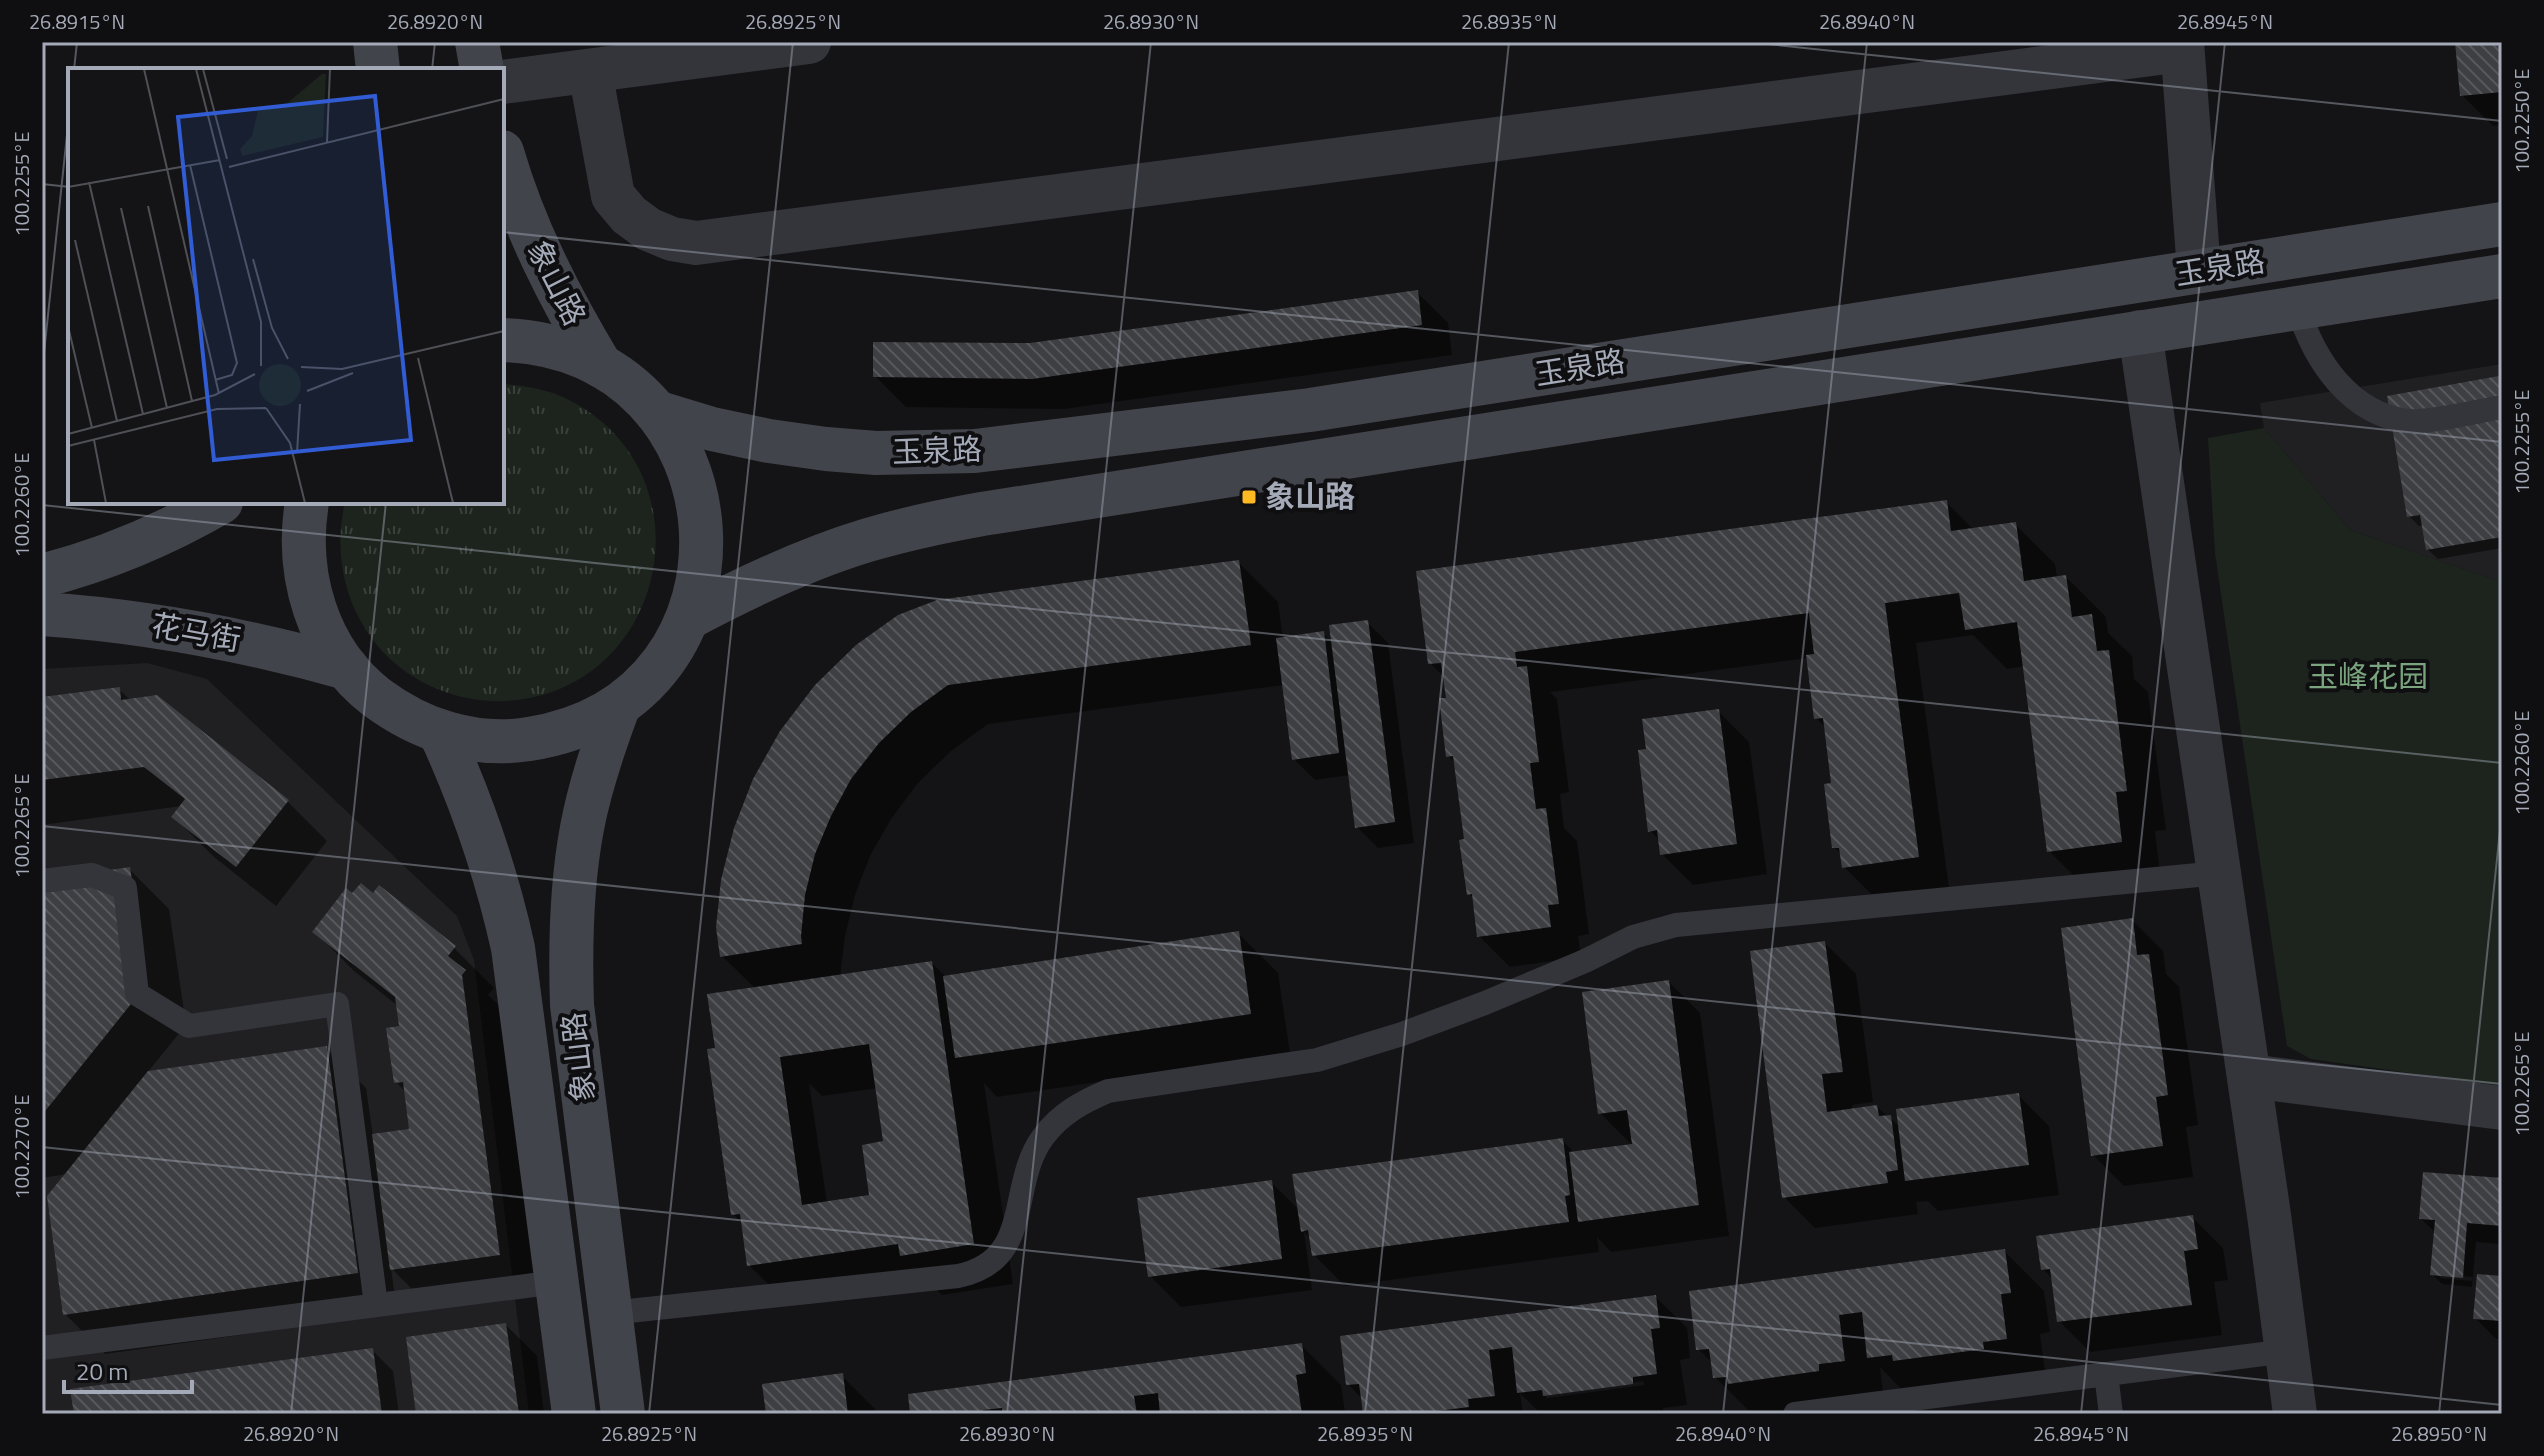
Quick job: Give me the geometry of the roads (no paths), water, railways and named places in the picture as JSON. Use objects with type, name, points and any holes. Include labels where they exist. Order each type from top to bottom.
[{"type":"main road","points":[[375,42],[378,68]]},
{"type":"main road","points":[[477,42],[482,68]]},
{"type":"main road","name":"象山路","points":[[504,158],[526,222],[548,272],[601,366]]},
{"type":"main road","name":"玉泉路","points":[[656,412],[712,429],[826,449],[925,454],[975,451],[1310,410],[2502,224]]},
{"type":"main road","name":"玉泉路","points":[[688,618],[745,588],[867,540],[982,514],[2502,276]]},
{"type":"main road","points":[[307,504],[303,527],[304,565],[311,602],[326,637],[347,668],[374,695],[405,717],[440,732],[476,740],[514,742],[551,736],[586,724],[619,705],[647,680],[670,651],[688,618],[703,544],[700,507],[691,473],[676,440],[656,412],[632,387],[601,366],[572,352],[538,342],[504,340]]},
{"type":"main road","points":[[42,576],[140,542],[217,504]]},
{"type":"main road","name":"花马街","points":[[42,614],[139,623],[206,634],[347,668]]},
{"type":"main road","name":"象山路","points":[[619,705],[597,765],[582,828],[573,891],[570,948],[572,1005],[623,1414]]},
{"type":"main road","name":"象山路","points":[[440,732],[481,828],[500,887],[513,948],[574,1414]]},
{"type":"street","points":[[504,82],[809,42]]},
{"type":"street","points":[[590,71],[613,196],[629,215],[648,229],[672,239],[696,243],[2182,46],[2199,271]]},
{"type":"street","points":[[2140,332],[2295,1414]]},
{"type":"street","points":[[2249,1076],[2502,1108]]},
{"type":"lane","points":[[2298,308],[2305,332],[2324,365],[2349,393],[2369,408],[2390,418],[2413,422],[2502,407]]},
{"type":"lane","points":[[610,1313],[978,1272],[1005,1249],[1022,1200],[1031,1158],[1042,1138],[1061,1117],[1083,1101],[1108,1091],[1317,1060],[1402,1034],[1585,961],[1633,937],[1676,925],[2219,873]]},
{"type":"lane","points":[[42,881],[92,875],[125,888],[137,994],[189,1026],[337,1004],[376,1305]]},
{"type":"lane","points":[[42,1348],[557,1282]]},
{"type":"lane","points":[[1795,1414],[2287,1351]]},
{"type":"lane","points":[[2106,1374],[2111,1414]]},
{"type":"place","name":"象山路","points":[[1249,497]]},
{"type":"park label","name":"玉峰花园","points":[[2368,677]]}]
